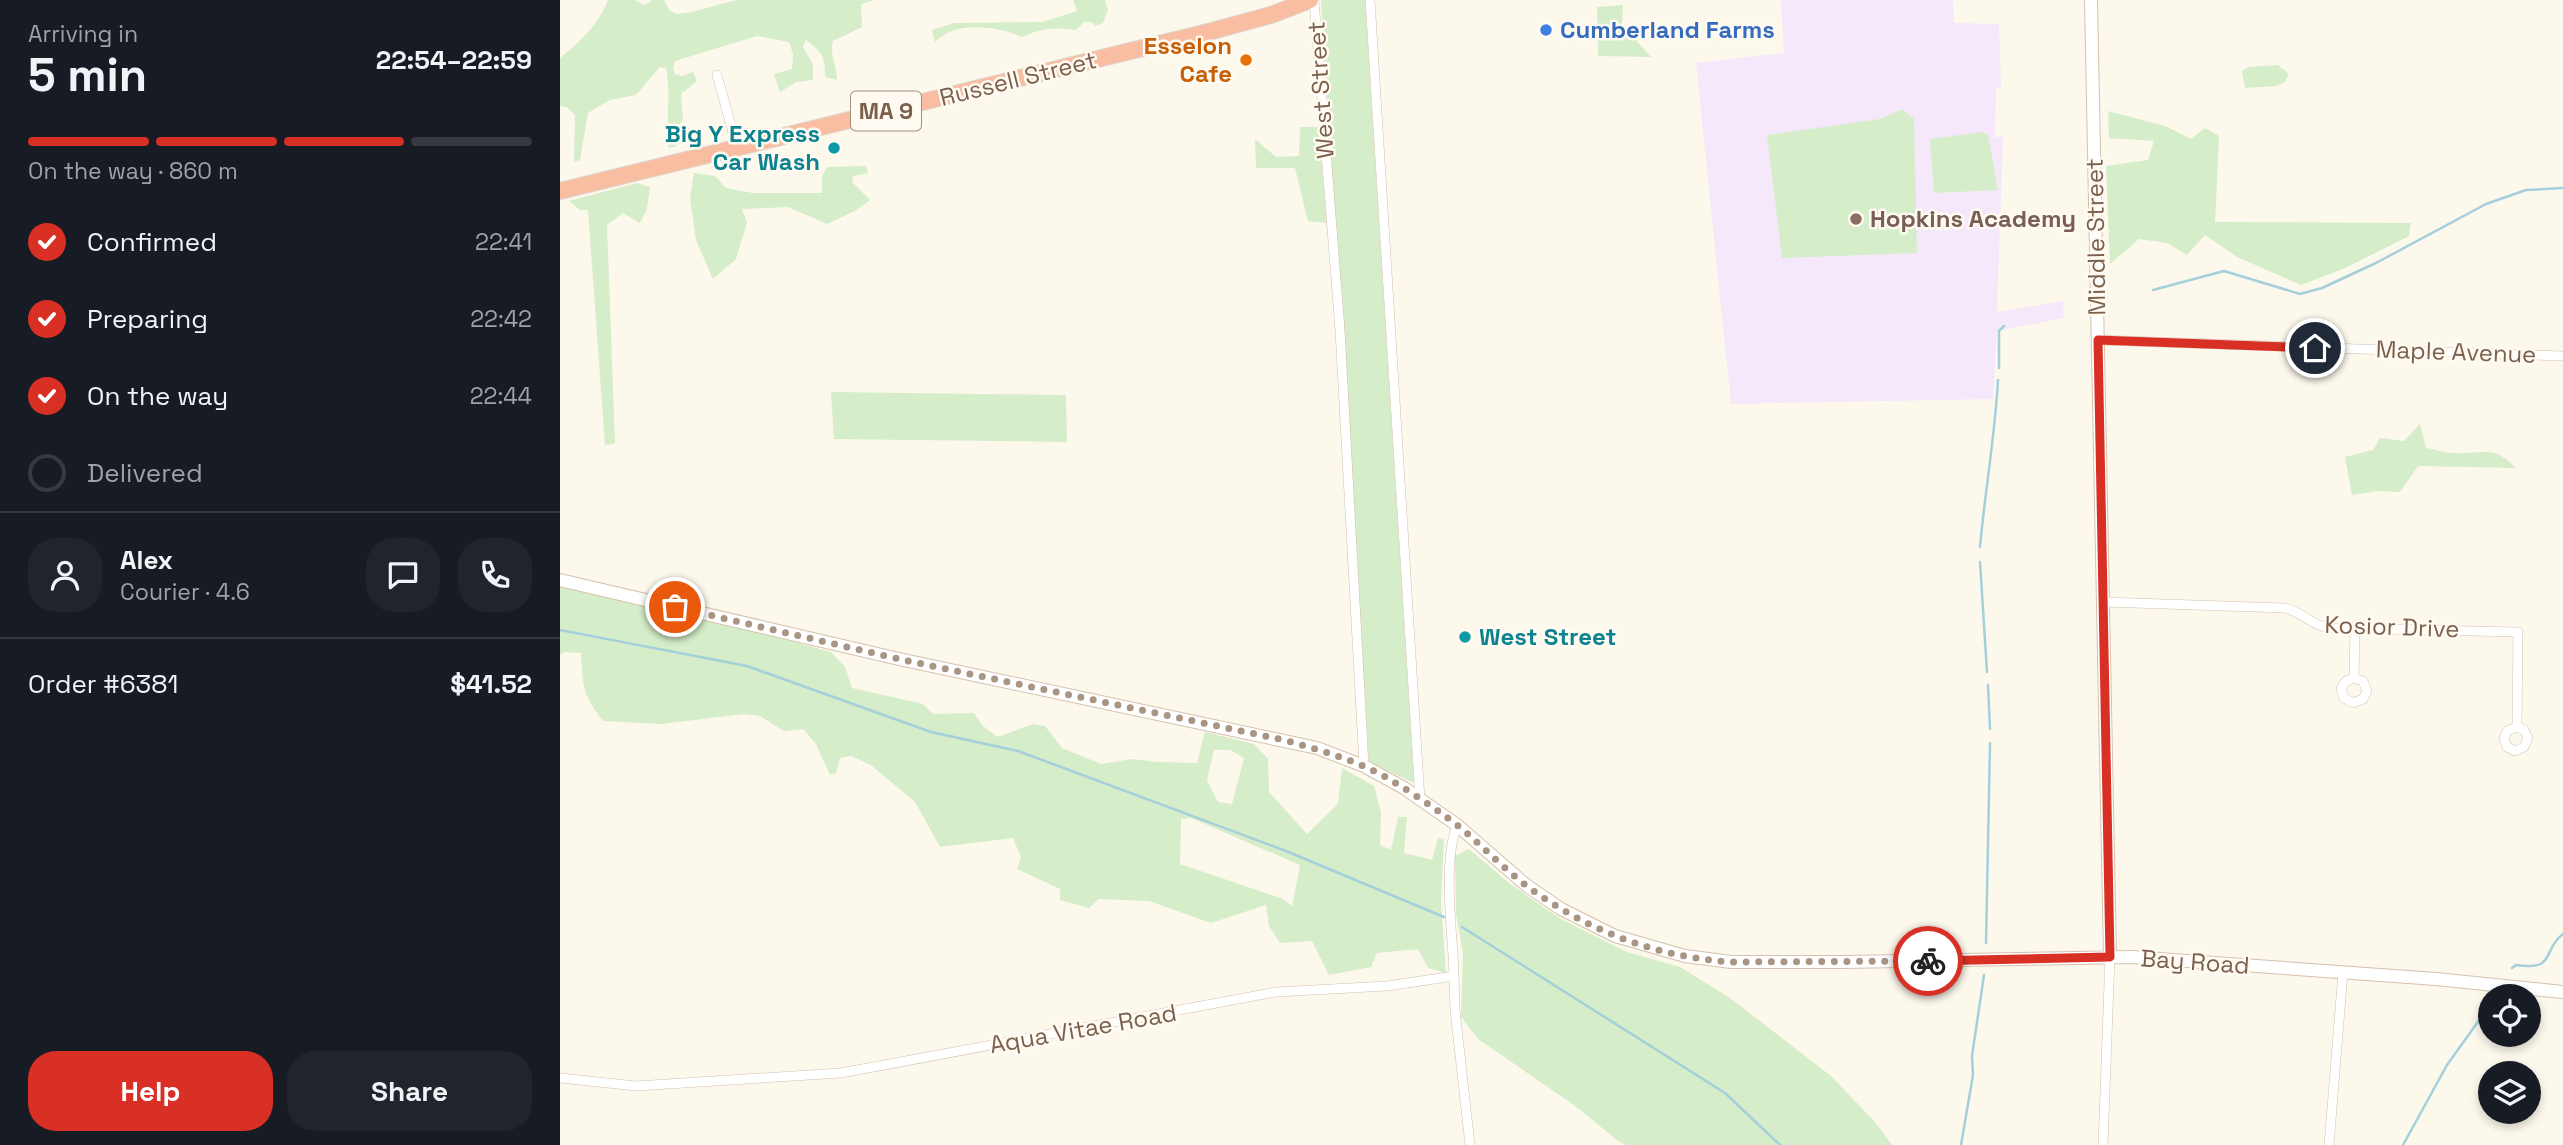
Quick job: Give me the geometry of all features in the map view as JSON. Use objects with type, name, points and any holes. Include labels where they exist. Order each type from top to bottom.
[{"type":"highway","name":"Russell Street","points":[[560,191],[1212,31],[1271,15],[1312,0]]},
{"type":"main road","name":"Middle Street","points":[[2091,0],[2110,957]]},
{"type":"main road","name":"Bay Road","points":[[560,580],[899,659],[1317,748],[1389,779],[1457,825],[1525,885],[1561,909],[1615,936],[1685,956],[1731,962],[2110,957],[2343,972],[2563,992]]},
{"type":"street","name":"West Street","points":[[1312,0],[1340,330],[1364,766]]},
{"type":"street","points":[[1370,0],[1420,800]]},
{"type":"street","points":[[717,75],[737,147]]},
{"type":"street","name":"Maple Avenue","points":[[2098,340],[2563,356]]},
{"type":"street","name":"Kosior Drive","points":[[2103,602],[2285,608],[2298,612],[2318,626],[2518,632],[2517,727]]},
{"type":"street","points":[[2354,678],[2355,628]]},
{"type":"street","points":[[1457,825],[1451,841],[1450,865],[1455,1010],[1470,1145]]},
{"type":"street","name":"Middle Street","points":[[2103,1145],[2110,957]]},
{"type":"street","points":[[2329,1145],[2343,972]]},
{"type":"street","name":"Aqua Vitae Road","points":[[560,1078],[636,1086],[841,1073],[1276,992],[1387,986],[1454,976]]},
{"type":"shaded area","name":"Hopkins Academy","points":[[1781,0],[1953,0],[1954,23],[1999,24],[2001,87],[1996,88],[1995,137],[2003,137],[1997,312],[2063,301],[2064,318],[1997,331],[1993,399],[1731,404],[1696,63],[1784,53]]},
{"type":"green space","points":[[608,0],[634,0],[645,5],[652,0],[664,0],[670,11],[677,14],[736,0],[874,0],[861,4],[862,27],[833,41],[837,80],[825,77],[822,56],[806,40],[803,47],[813,64],[813,80],[796,82],[780,92],[774,74],[792,69],[793,54],[789,42],[757,36],[675,61],[675,74],[682,76],[693,72],[697,81],[681,94],[683,120],[673,131],[677,146],[668,148],[667,78],[666,68],[660,67],[636,95],[610,100],[588,113],[580,160],[574,162],[575,115],[567,107],[560,106],[560,58],[588,32]]},
{"type":"green space","points":[[1073,0],[1105,0],[1108,10],[1103,23],[1096,26],[1091,22],[1084,22],[1076,30],[1048,29],[1022,37],[996,29],[957,29],[935,42],[932,30],[954,23],[1043,22],[1077,11]]},
{"type":"green space","points":[[1321,0],[1365,0],[1414,783],[1369,762]]},
{"type":"green space","points":[[1623,5],[1622,25],[1651,57],[1598,56],[1597,7]]},
{"type":"green space","points":[[2278,65],[2289,74],[2285,82],[2276,86],[2245,88],[2242,71],[2249,67]]},
{"type":"green space","points":[[1902,109],[1914,119],[1917,253],[1782,258],[1767,135],[1880,119]]},
{"type":"green space","points":[[2108,111],[2165,126],[2191,139],[2205,128],[2219,136],[2215,222],[2411,223],[2409,236],[2343,269],[2301,285],[2237,257],[2205,235],[2187,255],[2167,243],[2139,239],[2110,264],[2106,166],[2148,160],[2154,141],[2109,138]]},
{"type":"green space","points":[[1300,127],[1318,127],[1327,223],[1308,221],[1295,168],[1256,168],[1255,139],[1276,157],[1299,156]]},
{"type":"green space","points":[[1983,132],[1988,135],[1998,190],[1934,193],[1930,139]]},
{"type":"green space","points":[[866,166],[868,173],[853,176],[852,182],[870,200],[855,211],[827,224],[788,207],[742,209],[747,223],[736,259],[713,279],[696,240],[690,198],[694,173],[715,176],[726,188],[753,193],[822,193],[822,176],[827,167]]},
{"type":"green space","points":[[637,183],[650,187],[647,209],[640,223],[623,213],[607,225],[615,443],[605,445],[588,210],[580,210],[569,201]]},
{"type":"green space","points":[[831,392],[1066,395],[1067,442],[834,439]]},
{"type":"green space","points":[[2420,424],[2426,448],[2451,453],[2493,453],[2500,455],[2516,468],[2418,466],[2400,492],[2377,491],[2352,495],[2345,457],[2373,450],[2380,438],[2404,441]]},
{"type":"green space","points":[[560,586],[744,628],[831,652],[845,667],[852,688],[923,704],[933,714],[974,713],[982,725],[997,737],[1033,724],[1045,726],[1062,748],[1101,764],[1132,759],[1197,763],[1205,732],[1254,744],[1268,759],[1269,792],[1307,834],[1338,804],[1342,768],[1374,786],[1381,812],[1380,845],[1391,850],[1398,817],[1407,817],[1404,853],[1432,860],[1438,838],[1444,839],[1441,902],[1446,973],[1428,968],[1418,949],[1377,953],[1371,967],[1329,975],[1312,941],[1280,943],[1269,926],[1266,905],[1211,923],[1149,901],[1099,899],[1089,908],[1060,900],[1060,889],[1017,869],[1021,857],[1013,838],[940,847],[915,802],[871,765],[851,756],[840,758],[836,773],[830,775],[816,744],[803,729],[784,731],[760,716],[744,714],[661,724],[603,721],[591,704],[585,689],[581,653],[565,652],[560,655]],"holes":[[[1214,750],[1230,750],[1244,758],[1232,804],[1218,802],[1207,780]],[[1191,818],[1300,865],[1292,906],[1283,899],[1180,864],[1181,819]]]},
{"type":"green space","points":[[1469,849],[1509,883],[1561,919],[1627,952],[1680,967],[1730,998],[1831,1076],[1875,1122],[1892,1145],[1626,1145],[1618,1141],[1574,1105],[1478,1039],[1461,1017],[1463,954],[1456,914],[1455,856]]},
{"type":"waterway","points":[[2153,290],[2224,271],[2300,294],[2322,288],[2376,263],[2486,204],[2526,190],[2563,188]]},
{"type":"waterway","points":[[1999,368],[1999,331],[2004,326]]},
{"type":"waterway","points":[[1980,547],[1998,380]]},
{"type":"waterway","points":[[1980,562],[1987,672]]},
{"type":"waterway","points":[[560,630],[747,666],[931,732],[1018,751],[1286,851],[1444,917]]},
{"type":"waterway","points":[[1988,685],[1990,729]]},
{"type":"waterway","points":[[1986,943],[1990,743]]},
{"type":"waterway","points":[[1462,927],[1725,1093],[1780,1145]]},
{"type":"waterway","points":[[2512,968],[2516,965],[2529,966],[2543,962],[2556,940],[2563,934]]},
{"type":"waterway","points":[[1961,1145],[1973,1075],[1972,1056],[1984,975]]},
{"type":"waterway","points":[[2403,1145],[2447,1065],[2478,1022]]},
{"type":"way so far","points":[[675,607],[899,659],[1284,740],[1343,757],[1389,779],[1457,825],[1542,897],[1597,928],[1633,943],[1669,953],[1731,962],[1928,961]]},
{"type":"place","name":"Cumberland Farms","points":[[1546,30]]},
{"type":"place","name":"Esselon Cafe","points":[[1246,60]]},
{"type":"place","name":"Big Y Express Car Wash","points":[[834,148]]},
{"type":"place","name":"Hopkins Academy","points":[[1856,219]]},
{"type":"place","name":"West Street","points":[[1465,637]]},
{"type":"route","points":[[1928,961],[2110,957],[2098,340],[2315,348]]}]
